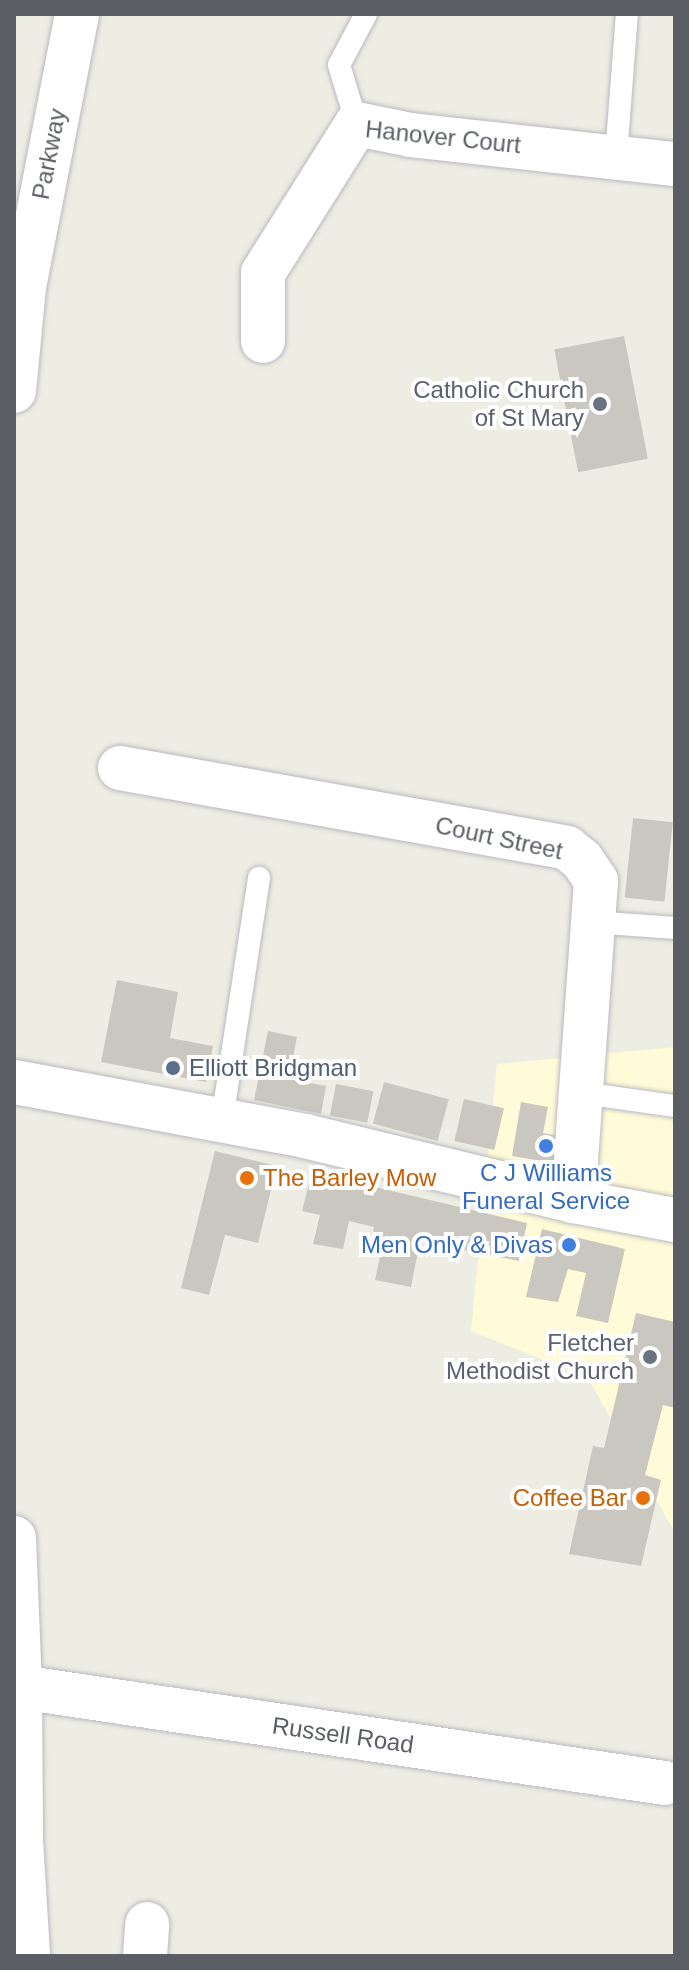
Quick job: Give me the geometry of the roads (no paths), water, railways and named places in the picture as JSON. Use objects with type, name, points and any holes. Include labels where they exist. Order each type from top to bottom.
[{"type":"street","name":"Parkway","points":[[14,391],[24,287],[77,14]]},
{"type":"street","name":"Hanover Court","points":[[263,341],[263,273],[357,124],[411,135],[675,164]]},
{"type":"street","name":"Court Street","points":[[120,768],[567,848],[582,860],[596,881],[573,1201]]},
{"type":"street","points":[[14,1082],[305,1136],[573,1201],[675,1220]]},
{"type":"street","points":[[14,1538],[20,1687],[21,1840],[28,1956]]},
{"type":"street","name":"Russell Road","points":[[20,1687],[665,1783]]},
{"type":"lane","points":[[357,124],[339,65],[366,14]]},
{"type":"lane","points":[[616,156],[627,14]]},
{"type":"lane","points":[[222,1120],[259,878]]},
{"type":"lane","points":[[592,922],[675,928]]},
{"type":"lane","points":[[582,1093],[675,1106]]},
{"type":"place","name":"Catholic Church of St Mary","points":[[600,404]]},
{"type":"place","name":"Elliott Bridgman","points":[[173,1068]]},
{"type":"place","name":"C J Williams Funeral Service","points":[[546,1146]]},
{"type":"place","name":"The Barley Mow","points":[[247,1178]]},
{"type":"place","name":"Men Only & Divas","points":[[569,1245]]},
{"type":"place","name":"Fletcher Methodist Church","points":[[650,1357]]},
{"type":"place","name":"Coffee Bar","points":[[643,1498]]}]
